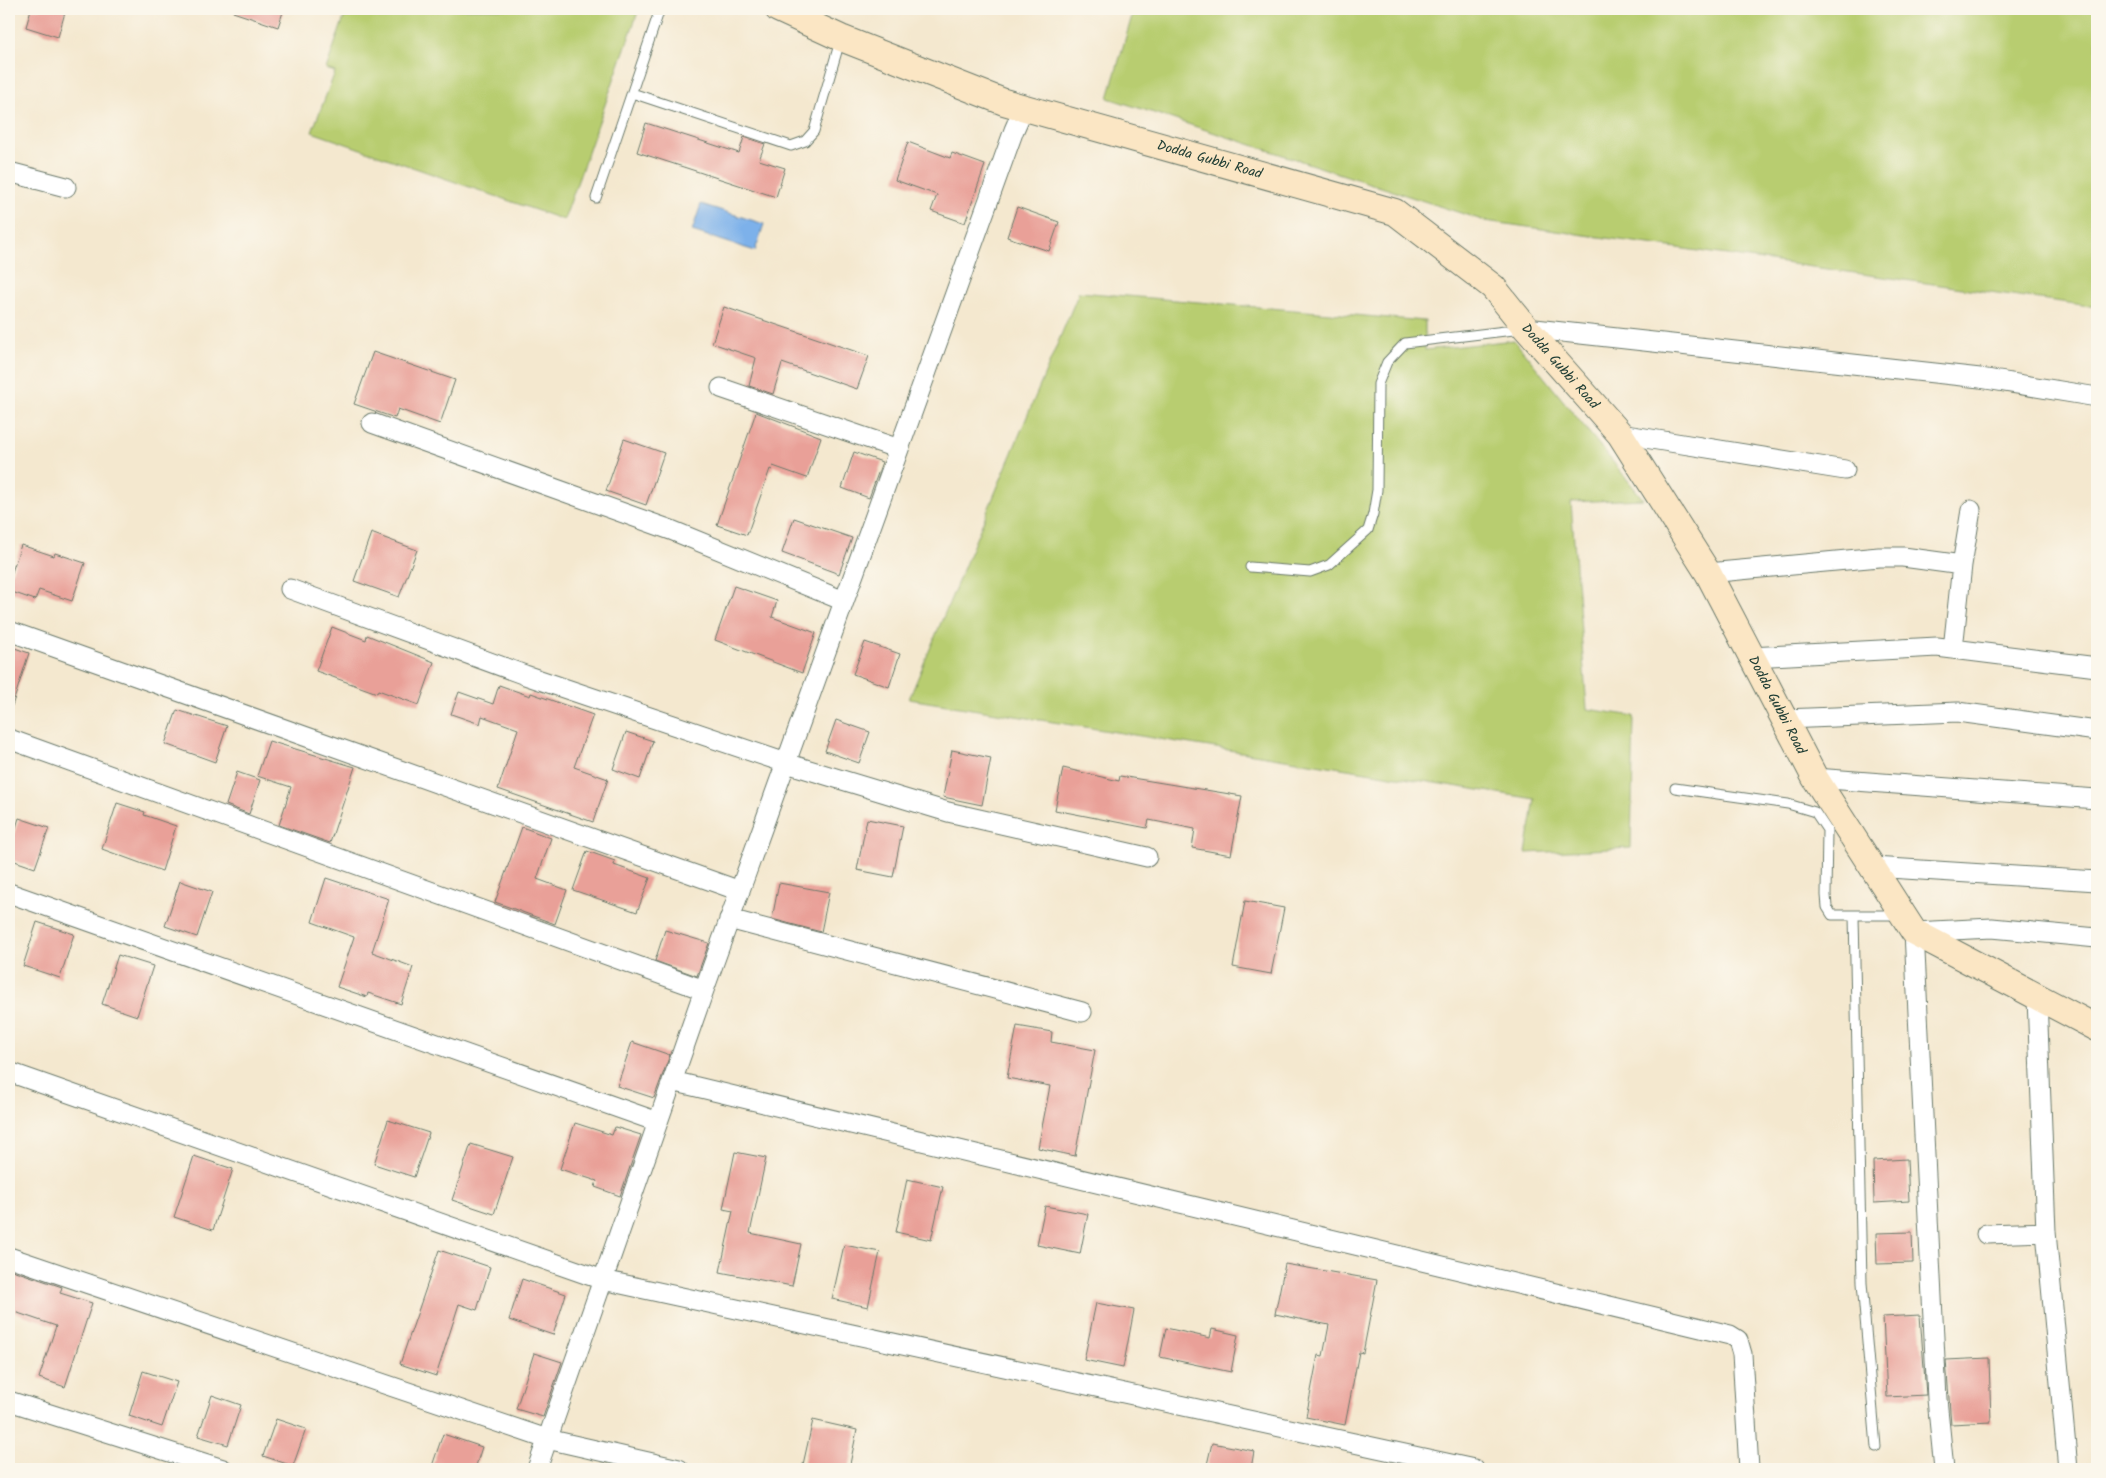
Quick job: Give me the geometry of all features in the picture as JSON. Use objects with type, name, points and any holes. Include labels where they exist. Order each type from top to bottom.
[{"type":"main road","name":"Dodda Gubbi Road","points":[[784,10],[841,38],[1004,102],[1395,212],[1493,287],[1526,328],[1620,434],[1708,574],[1815,778],[1909,923],[2037,998],[2097,1028]]},
{"type":"street","points":[[537,1469],[729,919],[1014,130],[1024,107]]},
{"type":"street","points":[[9,172],[66,187]]},
{"type":"street","points":[[1526,328],[1980,378],[2097,397]]},
{"type":"street","points":[[721,388],[899,449]]},
{"type":"street","points":[[372,423],[671,530],[844,601]]},
{"type":"street","points":[[1620,434],[1846,470]]},
{"type":"street","points":[[1953,649],[1962,565],[1971,510]]},
{"type":"street","points":[[1708,574],[1903,556],[1962,565]]},
{"type":"street","points":[[290,589],[525,675],[786,763],[948,812],[1147,857]]},
{"type":"street","points":[[9,630],[740,891]]},
{"type":"street","points":[[1751,657],[1937,647],[2097,667]]},
{"type":"street","points":[[1785,719],[1958,712],[2097,731]]},
{"type":"street","points":[[9,739],[704,990]]},
{"type":"street","points":[[1815,778],[2097,799]]},
{"type":"street","points":[[1873,867],[2097,881]]},
{"type":"street","points":[[9,893],[658,1122]]},
{"type":"street","points":[[729,919],[1082,1012]]},
{"type":"street","points":[[1944,1469],[1938,1399],[1909,923],[1992,928],[2097,938]]},
{"type":"street","points":[[2037,998],[2046,1232],[2068,1469]]},
{"type":"street","points":[[9,1072],[603,1280],[1400,1461],[1474,1469]]},
{"type":"street","points":[[672,1080],[1730,1335],[1738,1340],[1742,1354],[1749,1469]]},
{"type":"street","points":[[1986,1234],[2046,1232]]},
{"type":"street","points":[[9,1257],[547,1439],[679,1469]]},
{"type":"street","points":[[9,1401],[223,1469]]},
{"type":"lane","points":[[596,198],[660,9]]},
{"type":"lane","points":[[632,93],[792,146],[805,141],[814,131],[841,38]]},
{"type":"lane","points":[[1250,567],[1310,572],[1329,565],[1368,530],[1377,490],[1378,384],[1387,362],[1405,344],[1526,328]]},
{"type":"lane","points":[[1675,788],[1788,804],[1815,812],[1827,830],[1827,907],[1832,915],[1909,923]]},
{"type":"lane","points":[[1854,916],[1862,1283],[1876,1447]]},
{"type":"green space","points":[[347,9],[639,9],[564,220],[312,132],[335,72],[326,69]]},
{"type":"green space","points":[[1134,9],[2097,9],[2097,307],[1485,221],[1108,98]]},
{"type":"green space","points":[[1079,292],[1425,321],[1425,350],[1514,340],[1643,499],[1571,502],[1587,709],[1634,716],[1631,848],[1526,853],[1535,799],[909,699]]},
{"type":"water","points":[[701,204],[764,224],[755,251],[692,231]]},
{"type":"building","points":[[31,9],[66,9],[58,37],[26,27]]},
{"type":"building","points":[[233,9],[284,9],[278,27],[233,12]]},
{"type":"building","points":[[646,123],[739,153],[744,137],[765,144],[759,160],[785,168],[776,197],[637,152]]},
{"type":"building","points":[[908,142],[950,158],[952,153],[985,165],[965,223],[931,211],[937,195],[895,180]]},
{"type":"building","points":[[1017,207],[1059,222],[1049,251],[1007,237]]},
{"type":"building","points":[[724,307],[869,356],[857,389],[782,363],[773,394],[749,386],[756,358],[712,343]]},
{"type":"building","points":[[373,352],[455,380],[440,424],[398,409],[395,418],[354,404]]},
{"type":"building","points":[[756,412],[821,437],[807,478],[773,466],[772,470],[770,469],[747,535],[717,525]]},
{"type":"building","points":[[624,439],[664,453],[646,505],[606,491]]},
{"type":"building","points":[[854,452],[882,462],[869,498],[842,488]]},
{"type":"building","points":[[794,518],[852,538],[839,574],[782,553]]},
{"type":"building","points":[[371,533],[417,550],[399,597],[354,581]]},
{"type":"building","points":[[21,545],[54,556],[55,553],[85,563],[72,601],[39,590],[35,600],[9,591],[9,581]]},
{"type":"building","points":[[734,586],[777,601],[772,617],[816,633],[802,673],[715,640]]},
{"type":"building","points":[[332,627],[366,640],[367,635],[434,662],[419,705],[378,690],[377,693],[316,671]]},
{"type":"building","points":[[865,642],[900,654],[889,687],[853,674]]},
{"type":"building","points":[[9,646],[29,653],[12,706],[9,705]]},
{"type":"building","points":[[499,685],[530,696],[531,693],[593,715],[574,767],[608,779],[593,822],[498,789],[518,729],[482,716],[480,724],[451,714],[459,692],[493,704]]},
{"type":"building","points":[[177,710],[227,726],[215,762],[165,744]]},
{"type":"building","points":[[836,720],[870,732],[859,763],[825,751]]},
{"type":"building","points":[[626,732],[653,741],[640,779],[613,769]]},
{"type":"building","points":[[269,741],[355,767],[330,843],[279,825],[291,787],[257,776]]},
{"type":"building","points":[[952,750],[991,758],[982,805],[943,797]]},
{"type":"building","points":[[1063,768],[1119,781],[1120,776],[1242,796],[1231,855],[1192,848],[1195,829],[1149,820],[1147,828],[1055,810]]},
{"type":"building","points":[[237,772],[260,780],[249,814],[226,805]]},
{"type":"building","points":[[117,803],[145,812],[144,815],[176,826],[162,871],[102,849]]},
{"type":"building","points":[[19,818],[49,828],[35,868],[9,859],[9,850]]},
{"type":"building","points":[[867,819],[903,826],[893,877],[857,870]]},
{"type":"building","points":[[522,827],[551,838],[537,879],[567,890],[555,924],[495,902]]},
{"type":"building","points":[[587,851],[615,861],[614,865],[650,878],[637,912],[573,890]]},
{"type":"building","points":[[326,878],[389,899],[372,952],[413,967],[401,1004],[368,993],[367,997],[337,987],[354,937],[312,922]]},
{"type":"building","points":[[180,881],[212,892],[197,937],[165,926]]},
{"type":"building","points":[[779,883],[829,892],[821,932],[772,919]]},
{"type":"building","points":[[1245,901],[1284,908],[1271,974],[1233,967]]},
{"type":"building","points":[[37,922],[74,934],[60,978],[23,966]]},
{"type":"building","points":[[665,930],[709,943],[697,976],[655,961]]},
{"type":"building","points":[[118,955],[153,966],[137,1016],[102,1004]]},
{"type":"building","points":[[1017,1026],[1052,1032],[1051,1042],[1095,1050],[1075,1156],[1038,1148],[1050,1086],[1007,1078]]},
{"type":"building","points":[[632,1042],[670,1055],[654,1098],[617,1086]]},
{"type":"building","points":[[388,1120],[429,1133],[414,1177],[374,1164]]},
{"type":"building","points":[[575,1123],[612,1135],[615,1127],[641,1135],[620,1196],[595,1187],[597,1181],[560,1169]]},
{"type":"building","points":[[471,1144],[513,1157],[494,1214],[452,1200]]},
{"type":"building","points":[[735,1152],[766,1158],[750,1233],[801,1244],[792,1286],[720,1272],[733,1211],[723,1209]]},
{"type":"building","points":[[194,1156],[233,1169],[213,1230],[174,1217]]},
{"type":"building","points":[[1907,1159],[1909,1201],[1874,1203],[1873,1161]]},
{"type":"building","points":[[907,1179],[943,1187],[931,1240],[896,1232]]},
{"type":"building","points":[[1045,1206],[1088,1214],[1080,1254],[1037,1245]]},
{"type":"building","points":[[1912,1232],[1913,1263],[1877,1264],[1876,1233]]},
{"type":"building","points":[[844,1245],[880,1252],[868,1307],[832,1299]]},
{"type":"building","points":[[439,1250],[490,1267],[477,1310],[459,1304],[436,1376],[400,1364]]},
{"type":"building","points":[[1285,1264],[1377,1280],[1363,1353],[1359,1352],[1345,1425],[1306,1417],[1318,1355],[1323,1356],[1329,1325],[1275,1314]]},
{"type":"building","points":[[9,1269],[62,1287],[60,1293],[92,1303],[65,1387],[39,1378],[56,1326],[9,1310]]},
{"type":"building","points":[[522,1279],[566,1294],[553,1335],[509,1320]]},
{"type":"building","points":[[1096,1303],[1134,1310],[1123,1368],[1084,1360]]},
{"type":"building","points":[[1920,1315],[1926,1395],[1887,1397],[1883,1317]]},
{"type":"building","points":[[1166,1328],[1210,1338],[1212,1329],[1238,1335],[1231,1372],[1160,1357]]},
{"type":"building","points":[[534,1353],[562,1362],[543,1417],[516,1409]]},
{"type":"building","points":[[1989,1358],[1991,1422],[1951,1424],[1946,1360]]},
{"type":"building","points":[[143,1371],[177,1382],[162,1427],[129,1416]]},
{"type":"building","points":[[212,1395],[241,1405],[228,1445],[198,1436]]},
{"type":"building","points":[[276,1419],[306,1429],[293,1466],[263,1456]]},
{"type":"building","points":[[813,1420],[857,1430],[849,1469],[802,1469]]},
{"type":"building","points":[[443,1434],[482,1447],[475,1469],[431,1469]]},
{"type":"building","points":[[1212,1443],[1254,1451],[1251,1469],[1206,1469]]}]
